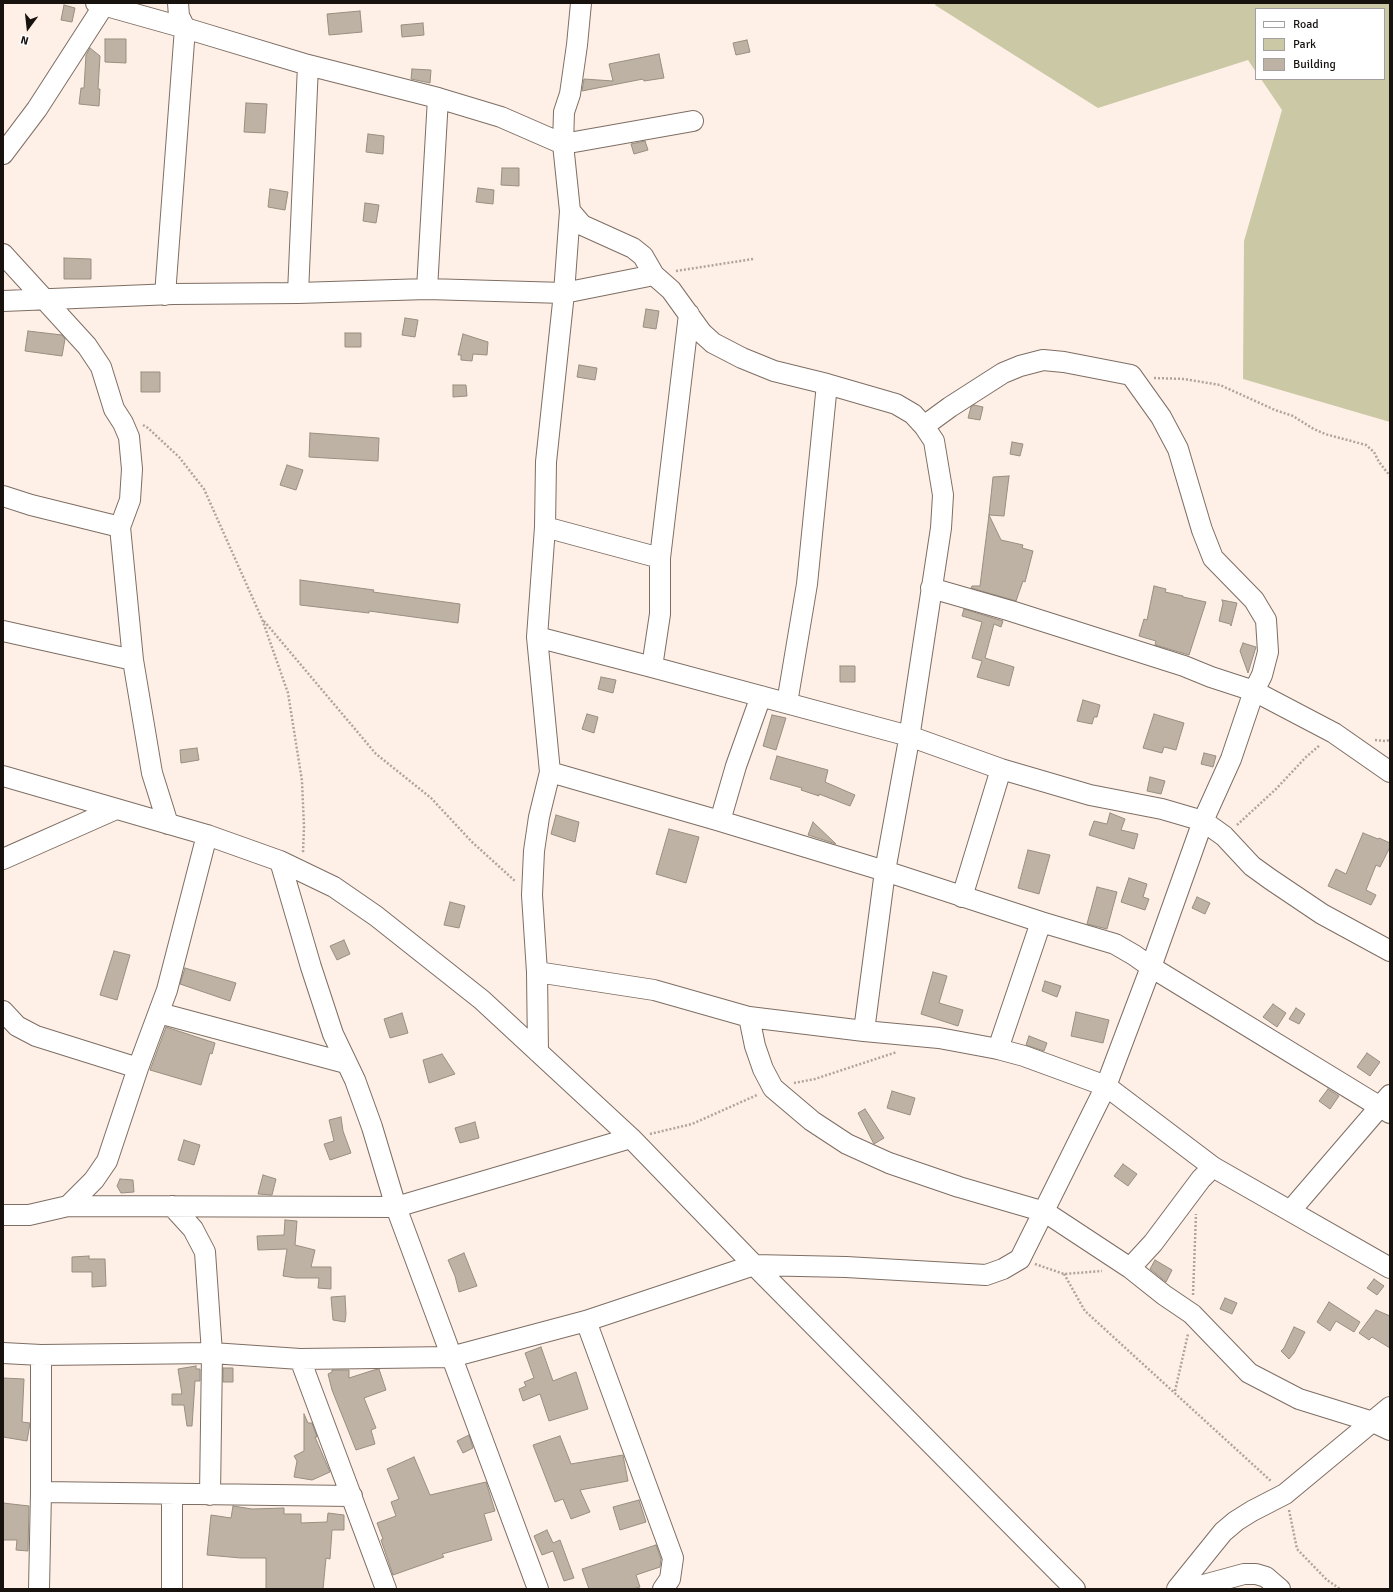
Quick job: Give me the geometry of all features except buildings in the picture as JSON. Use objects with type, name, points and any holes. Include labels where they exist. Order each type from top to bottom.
[{"type":"street","points":[[166,295],[185,28],[179,16],[178,3]]},
{"type":"street","points":[[538,1052],[537,972],[532,895],[534,851],[539,817],[550,772],[537,637],[545,527],[546,462],[564,293],[570,212],[563,144],[564,112],[570,94],[581,3]]},
{"type":"street","points":[[3,154],[37,109],[100,4],[308,65],[438,98],[501,117],[563,144],[693,121]]},
{"type":"street","points":[[298,293],[308,65]]},
{"type":"street","points":[[426,288],[438,98]]},
{"type":"street","points":[[570,212],[582,225],[633,248],[643,256],[654,274],[671,290],[702,333],[713,343],[742,358],[774,371],[827,384],[896,404],[913,414],[934,440],[942,494],[941,528],[909,736],[885,871],[864,1031]]},
{"type":"street","points":[[3,254],[87,346],[101,367],[114,409],[124,423],[129,437],[132,469],[130,500],[120,527],[133,660],[152,773],[168,824]]},
{"type":"street","points":[[3,301],[426,288],[564,293],[654,274]]},
{"type":"street","points":[[652,666],[660,614],[660,558],[689,314]]},
{"type":"street","points":[[3,1354],[212,1353],[300,1359],[451,1357],[586,1321],[754,1265],[846,1267],[986,1275],[1003,1269],[1020,1259],[1045,1212],[1106,1086],[1151,967],[1203,821],[1233,753],[1254,691],[1262,675],[1268,652],[1266,620],[1254,600],[1213,558],[1202,530],[1178,449],[1161,417],[1131,375],[1064,362],[1043,360],[1020,366],[1003,373],[950,407],[924,426]]},
{"type":"street","points":[[787,703],[806,584],[827,384]]},
{"type":"street","points":[[3,496],[31,505],[120,527]]},
{"type":"street","points":[[545,527],[660,558]]},
{"type":"street","points":[[932,588],[1019,613],[1184,666],[1211,677],[1254,691],[1334,732],[1390,772]]},
{"type":"street","points":[[3,631],[133,660]]},
{"type":"street","points":[[537,637],[652,666],[909,736],[1001,769],[1090,796],[1162,809],[1203,821],[1224,836],[1252,866],[1281,887],[1322,914],[1390,951]]},
{"type":"street","points":[[720,821],[736,766],[761,696]]},
{"type":"street","points":[[962,897],[1001,769]]},
{"type":"street","points":[[550,772],[885,871],[962,897],[1115,944],[1151,967],[1386,1105],[1291,1210]]},
{"type":"street","points":[[3,776],[207,835],[280,861],[334,887],[376,916],[482,1000],[631,1138],[754,1265],[1075,1589]]},
{"type":"street","points":[[3,859],[116,809]]},
{"type":"street","points":[[68,1206],[94,1180],[106,1160],[167,990],[176,960],[207,835]]},
{"type":"street","points":[[280,861],[333,1034],[355,1080],[372,1127],[396,1206],[538,1589]]},
{"type":"street","points":[[998,1049],[1041,922]]},
{"type":"street","points":[[537,972],[654,990],[749,1017],[864,1031],[939,1038],[998,1049],[1024,1056],[1106,1086],[1212,1167],[1291,1210],[1390,1268]]},
{"type":"street","points":[[3,1011],[17,1026],[36,1036],[138,1068]]},
{"type":"street","points":[[159,1013],[346,1063]]},
{"type":"street","points":[[749,1017],[755,1046],[763,1069],[773,1088],[812,1121],[847,1144],[889,1163],[1045,1212],[1130,1268],[1164,1295],[1192,1314],[1249,1373],[1299,1400],[1381,1426]]},
{"type":"street","points":[[3,1215],[29,1215],[68,1206],[396,1206],[631,1138]]},
{"type":"street","points":[[1130,1268],[1153,1243],[1201,1178],[1212,1167]]},
{"type":"street","points":[[172,1206],[194,1229],[205,1252],[212,1353],[210,1495]]},
{"type":"street","points":[[586,1321],[673,1558],[670,1580],[664,1589]]},
{"type":"street","points":[[39,1589],[42,1492],[41,1355]]},
{"type":"street","points":[[300,1359],[386,1589]]},
{"type":"street","points":[[1177,1589],[1223,1532],[1247,1515],[1285,1494],[1381,1426],[1390,1407]]},
{"type":"street","points":[[42,1492],[172,1495],[352,1496]]},
{"type":"street","points":[[172,1495],[172,1589]]},
{"type":"street","points":[[1189,1589],[1244,1574],[1256,1574],[1266,1577],[1280,1589]]},
{"type":"path","points":[[654,274],[753,259]]},
{"type":"path","points":[[1131,375],[1164,379],[1184,379],[1220,385],[1275,410],[1293,416],[1325,434],[1366,445],[1374,452],[1379,462],[1390,476]]},
{"type":"path","points":[[148,428],[179,456],[204,489],[262,619],[288,693],[302,781],[304,827],[302,871]]},
{"type":"path","points":[[262,619],[376,754],[431,798],[472,842],[532,895]]},
{"type":"path","points":[[1224,836],[1276,789],[1306,757],[1334,732]]},
{"type":"path","points":[[1372,740],[1390,740]]},
{"type":"path","points":[[1064,1274],[1085,1311],[1175,1392],[1192,1314],[1196,1256],[1196,1207]]},
{"type":"path","points":[[1020,1259],[1064,1274],[1130,1268]]},
{"type":"green space","points":[[936,3],[1390,3],[1390,422],[1243,379],[1244,241],[1282,110],[1262,80],[1385,80],[1385,8],[1255,8],[1255,70],[1248,60],[1098,108],[935,5]]}]
